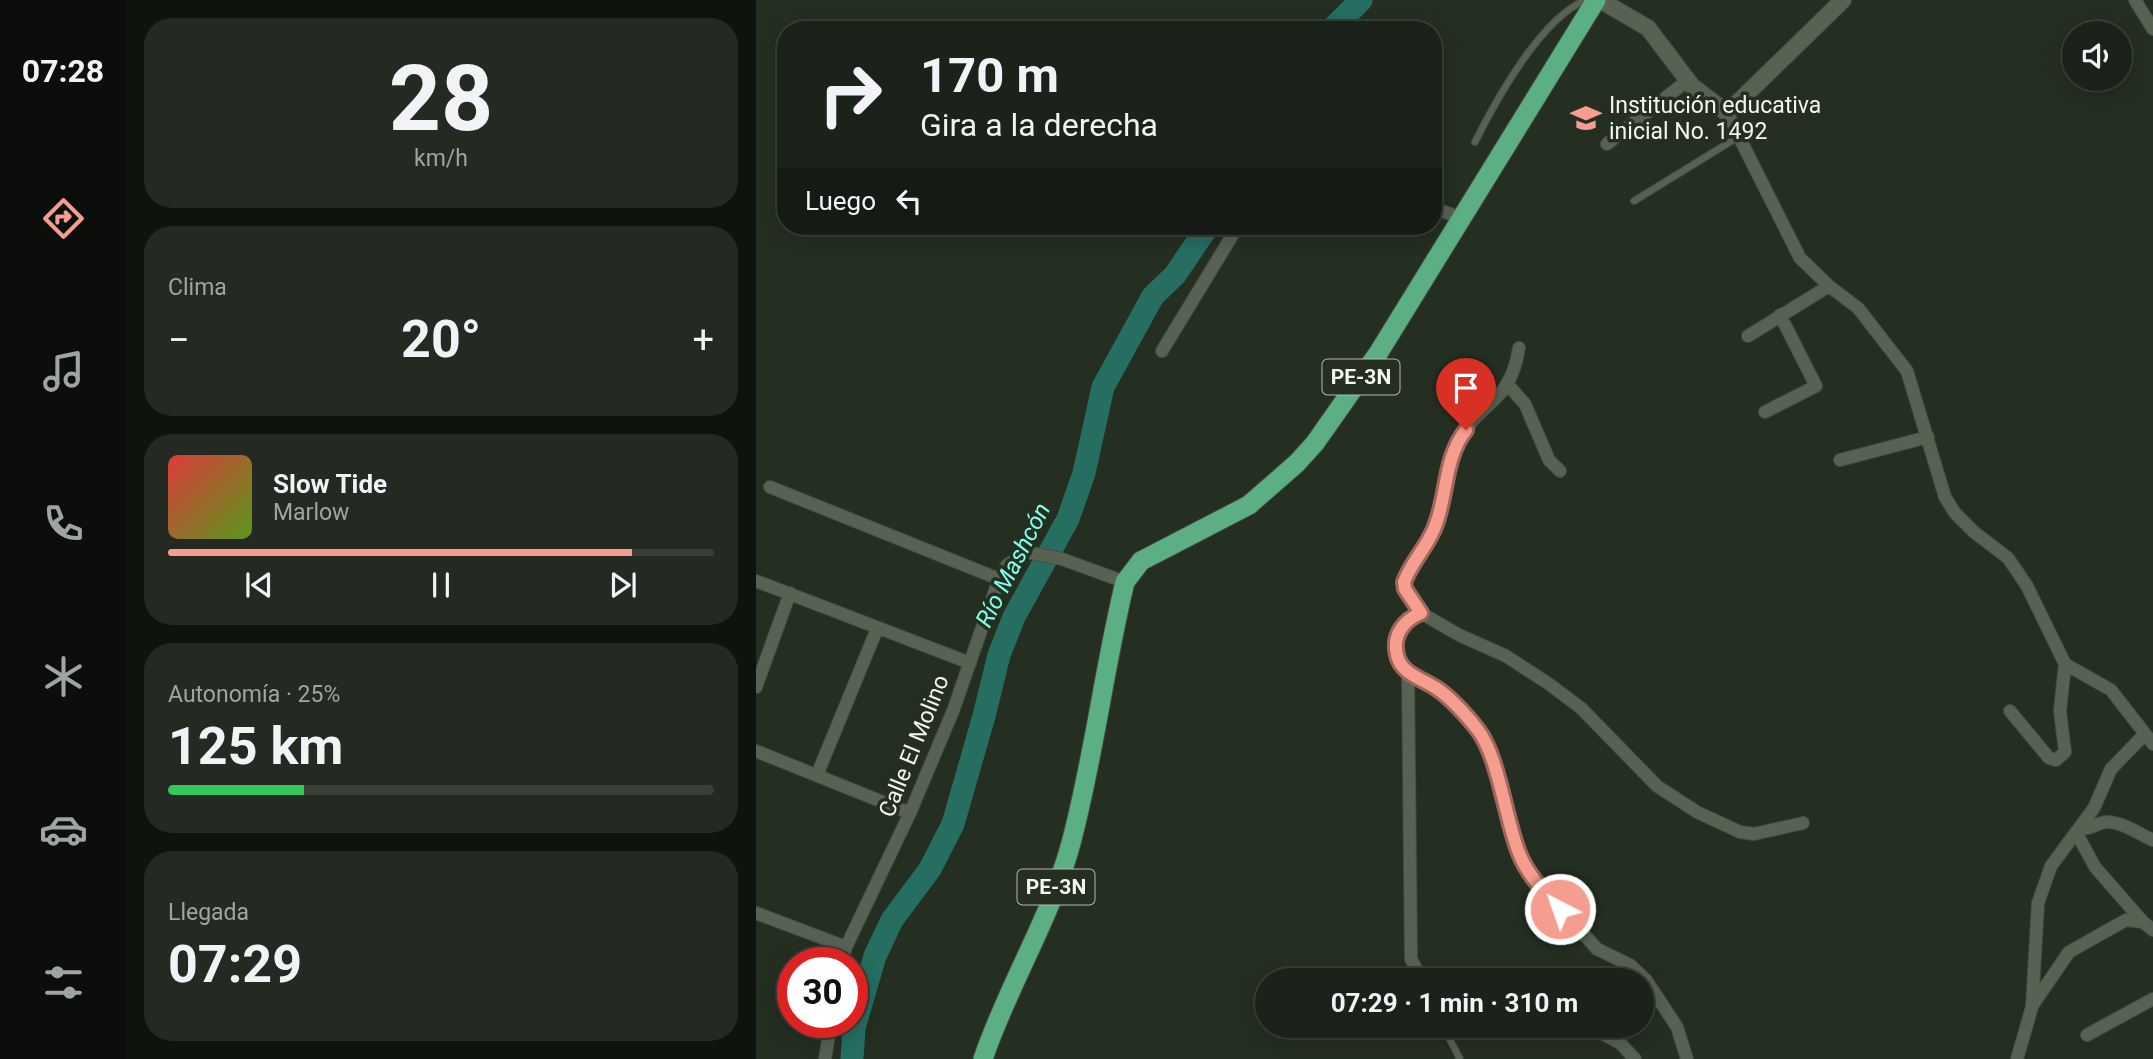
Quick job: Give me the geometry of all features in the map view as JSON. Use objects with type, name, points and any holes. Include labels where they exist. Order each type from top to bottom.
[{"type":"highway","name":"PE-3N","points":[[983,1059],[999,1012],[1049,907],[1071,844],[1101,706],[1111,638],[1125,582],[1141,561],[1249,505],[1297,463],[1379,352],[1598,0]]},
{"type":"street","points":[[1598,0],[1648,28],[1701,95],[1727,113],[1800,258],[1829,286],[1858,308],[1907,371],[1945,497],[1964,522],[2008,558],[2026,586],[2065,664],[2060,711],[2065,752],[2062,757],[2056,760],[2049,758],[2010,710]]},
{"type":"street","points":[[1727,113],[1843,0]]},
{"type":"street","points":[[2135,0],[2153,29]]},
{"type":"street","points":[[1607,144],[1688,80]]},
{"type":"street","points":[[1442,211],[1462,218]]},
{"type":"street","points":[[1162,351],[1233,235]]},
{"type":"street","points":[[1748,336],[1829,286]]},
{"type":"street","points":[[1765,412],[1816,386],[1780,315]]},
{"type":"street","points":[[1519,348],[1508,386],[1466,430],[1455,448],[1437,520],[1404,582],[1405,589],[1421,613],[1459,635],[1506,656],[1581,708],[1657,786],[1697,811],[1747,833],[1767,833],[1803,823]]},
{"type":"street","points":[[1508,386],[1525,404],[1549,460],[1560,471]]},
{"type":"street","points":[[1840,460],[1928,437]]},
{"type":"street","points":[[770,487],[999,579]]},
{"type":"street","name":"Calle El Molino","points":[[846,947],[911,813],[970,663],[999,579],[1007,565],[1027,551],[1062,559],[1125,582]]},
{"type":"street","points":[[756,581],[970,663]]},
{"type":"street","points":[[756,687],[760,667],[790,593]]},
{"type":"street","points":[[1421,613],[1408,618],[1397,634],[1396,656],[1408,673],[1437,689],[1477,729],[1488,746],[1519,853],[1529,872],[1597,949],[1630,965],[1646,981],[1677,1027],[1687,1059]]},
{"type":"street","points":[[817,775],[877,629]]},
{"type":"street","points":[[2017,1059],[2032,1007],[2038,903],[2051,866],[2094,808],[2111,769],[2149,739],[2111,690],[2065,664]]},
{"type":"street","points":[[1408,673],[1411,959],[1416,968]]},
{"type":"street","points":[[756,751],[911,813]]},
{"type":"street","points":[[2078,830],[2091,829],[2103,822],[2116,823],[2153,840]]},
{"type":"street","points":[[2078,830],[2095,867],[2148,926]]},
{"type":"street","points":[[756,913],[846,947]]},
{"type":"street","points":[[2032,1007],[2068,952],[2126,920],[2148,926]]},
{"type":"street","points":[[2087,1035],[2153,999]]},
{"type":"street","points":[[825,1059],[828,1038]]},
{"type":"street","points":[[1612,1038],[1620,1042],[1635,1059]]},
{"type":"lane","points":[[1475,142],[1505,82],[1562,17],[1586,0]]},
{"type":"lane","points":[[1634,201],[1738,137]]},
{"type":"lane","points":[[1450,1038],[1461,1059]]},
{"type":"waterway","name":"Río Mashcón","points":[[1340,21],[1361,0]]},
{"type":"waterway","name":"Río Mashcón","points":[[852,1059],[854,1028],[875,956],[892,920],[930,869],[953,824],[999,655],[1014,617],[1068,519],[1084,473],[1103,387],[1153,296],[1175,275],[1202,235]]},
{"type":"place","name":"Institución educativa inicial No. 1492","points":[[1586,118]]},
{"type":"route","points":[[1466,430],[1448,467],[1441,508],[1433,530],[1404,582],[1405,589],[1421,613],[1408,618],[1397,634],[1396,656],[1408,673],[1437,689],[1477,729],[1488,746],[1519,853],[1529,872],[1560,909]]}]
